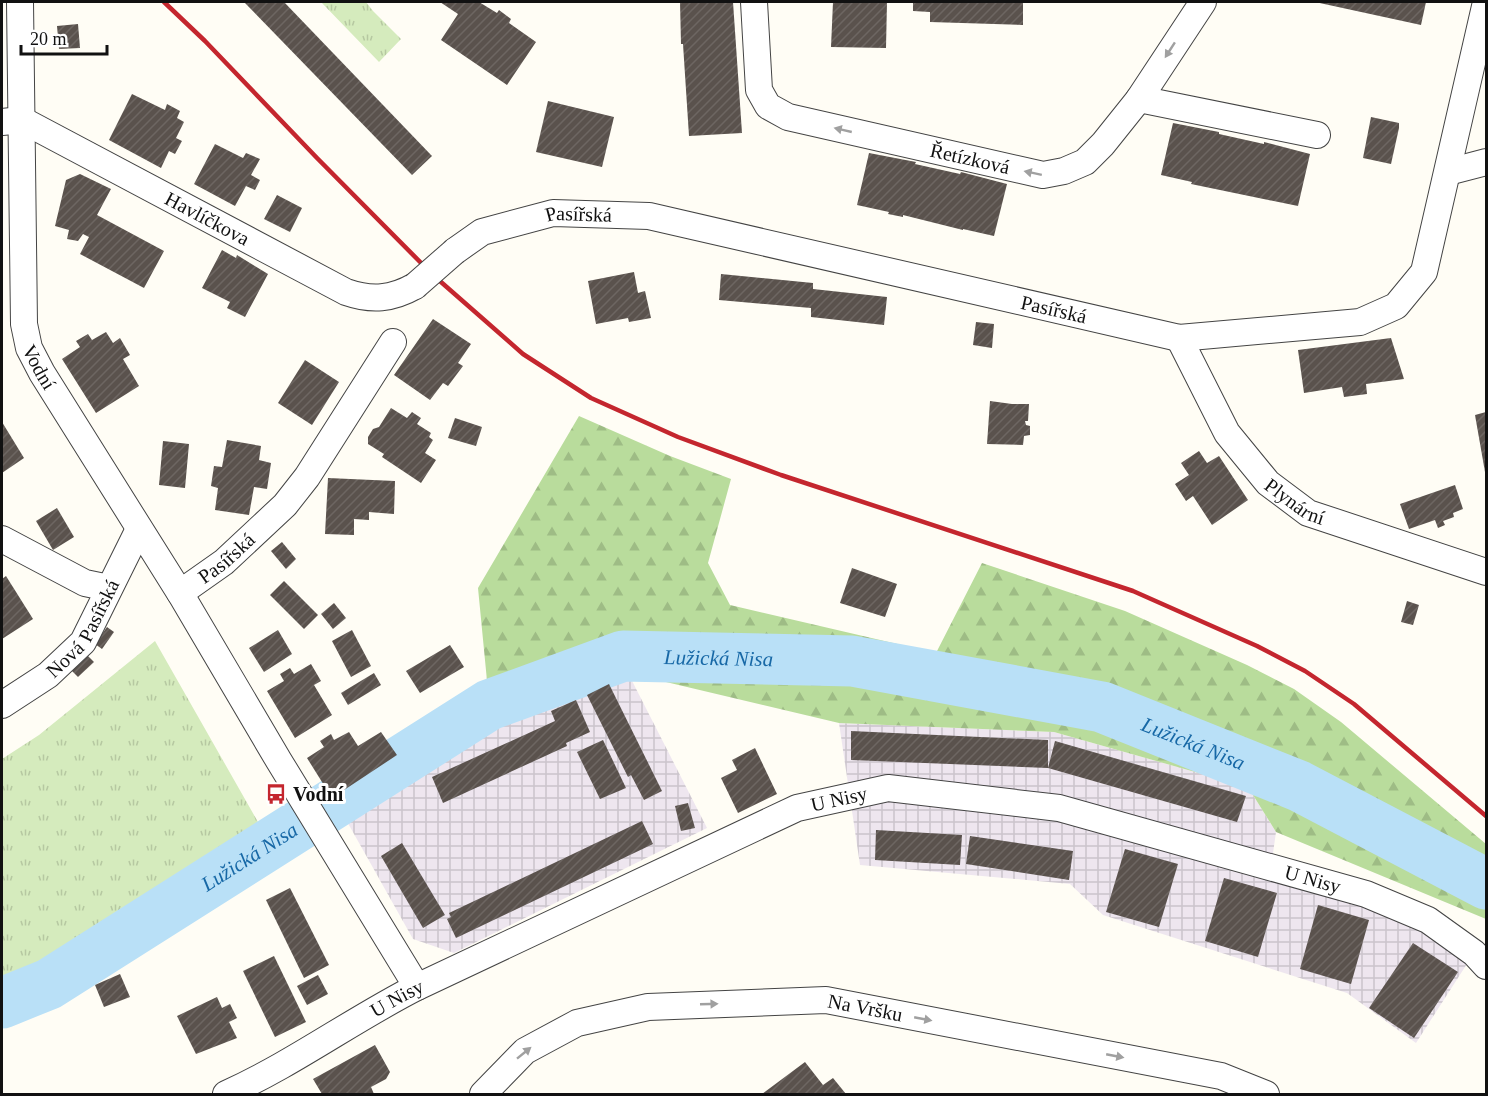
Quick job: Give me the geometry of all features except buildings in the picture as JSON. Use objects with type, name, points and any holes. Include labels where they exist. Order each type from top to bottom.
[{"type":"street","name":"Vodní","points":[[20,2],[12,121],[24,324],[29,348],[42,374],[180,593],[417,987]]},
{"type":"street","name":"Řetízková","points":[[754,2],[759,90],[768,106],[788,117],[1043,175],[1064,171],[1085,162],[1103,144],[1139,99],[1203,2]]},
{"type":"street","name":"Pasířská","points":[[415,286],[455,251],[482,232],[553,213],[649,216],[1179,338],[1360,322],[1396,306],[1424,272],[1486,2]]},
{"type":"street","points":[[1139,99],[1317,135]]},
{"type":"street","name":"Havlíčkova","points":[[12,121],[346,292],[361,297],[381,299],[400,295],[415,286]]},
{"type":"street","points":[[1448,172],[1486,162]]},
{"type":"street","name":"Plynární","points":[[1179,338],[1227,433],[1268,483],[1308,513],[1486,572]]},
{"type":"street","name":"Pasířská","points":[[180,593],[247,543],[285,505],[307,477],[393,342]]},
{"type":"street","name":"Nová Pasířská","points":[[2,705],[48,675],[82,642],[139,529]]},
{"type":"street","points":[[2,539],[85,583],[110,588]]},
{"type":"street","name":"U Nisy","points":[[226,1095],[264,1077],[374,1009],[417,987],[797,808],[888,788],[1059,808],[1366,894],[1428,920],[1474,953],[1486,966]]},
{"type":"street","name":"Na Vršku","points":[[483,1095],[525,1051],[577,1023],[648,1007],[826,1000],[1221,1076],[1266,1095]]},
{"type":"shaded area","points":[[628,673],[707,828],[454,953],[413,939],[345,818],[491,722],[613,674]]},
{"type":"shaded area","points":[[839,723],[1054,732],[1248,787],[1276,832],[1271,867],[1474,953],[1416,1043],[1347,993],[1103,915],[1070,884],[860,865]]},
{"type":"green space","points":[[321,2],[366,2],[401,39],[379,62]]},
{"type":"green space","points":[[579,416],[670,456],[731,479],[708,563],[730,605],[936,653],[982,563],[1125,611],[1247,665],[1294,689],[1341,722],[1486,844],[1486,919],[1276,832],[1248,787],[1054,732],[839,723],[628,673],[613,674],[491,722],[478,588]]},
{"type":"green space","points":[[155,641],[262,829],[2,990],[2,759],[39,735]]},
{"type":"waterway","name":"Lužická Nisa","points":[[2,1003],[49,984],[489,705],[623,656],[852,661],[1102,707],[1299,786],[1486,884]]},
{"type":"railway","points":[[164,2],[205,41],[433,275],[523,354],[591,398],[678,437],[781,475],[1133,591],[1257,646],[1305,671],[1354,704],[1486,816]]},
{"type":"place","name":"Vodní","points":[[276,794]]}]
